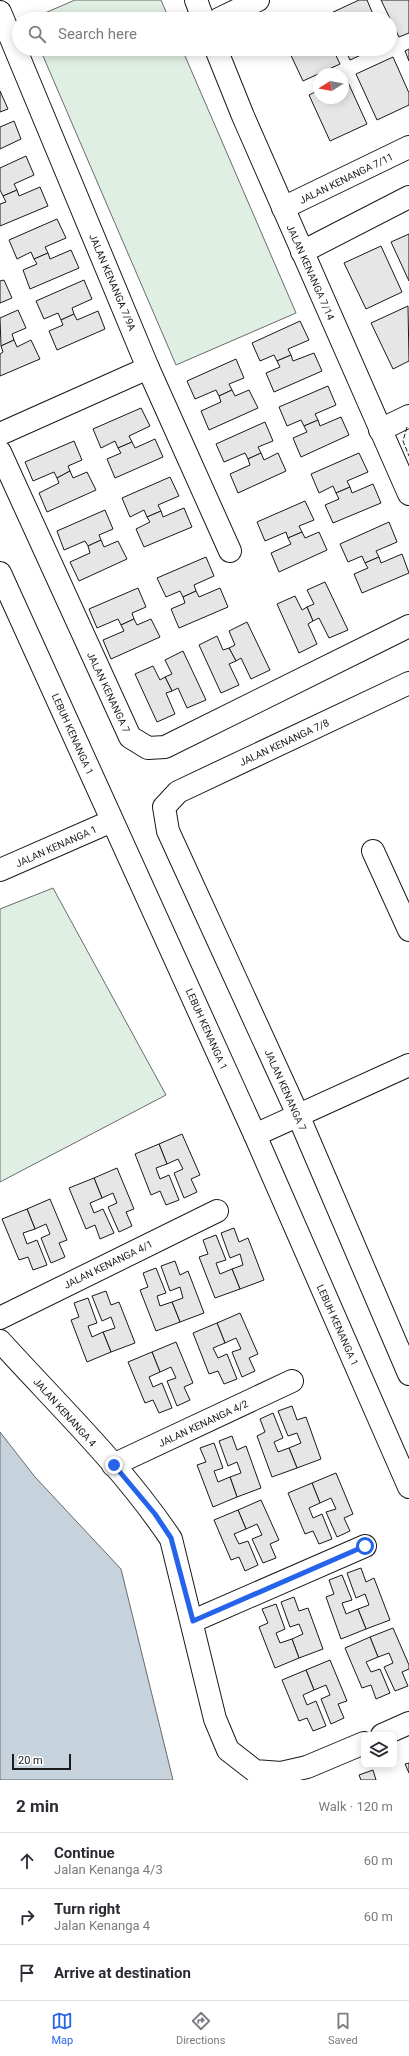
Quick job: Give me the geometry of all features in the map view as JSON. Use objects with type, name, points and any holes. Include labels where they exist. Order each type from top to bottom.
[{"type":"street","points":[[196,0],[201,12]]},
{"type":"street","points":[[233,12],[258,0]]},
{"type":"street","name":"JALAN KENANGA 7/9A","points":[[0,12],[4,33],[12,52]]},
{"type":"street","name":"JALAN KENANGA 7/9A","points":[[14,56],[148,368],[230,551]]},
{"type":"street","name":"JALAN KENANGA 7/14","points":[[219,56],[302,252],[409,494]]},
{"type":"street","name":"JALAN KENANGA 7/11","points":[[283,208],[409,147]]},
{"type":"street","points":[[302,252],[409,197]]},
{"type":"street","points":[[0,434],[148,368]]},
{"type":"street","points":[[380,430],[409,416]]},
{"type":"street","name":"JALAN KENANGA 7","points":[[0,452],[130,737],[148,748],[165,747],[409,626]]},
{"type":"street","name":"LEBUH KENANGA 1","points":[[0,573],[255,1135],[409,1488]]},
{"type":"street","name":"JALAN KENANGA 7/8","points":[[164,807],[178,792],[409,683]]},
{"type":"street","name":"JALAN KENANGA 7","points":[[164,807],[168,831],[298,1115],[409,1374]]},
{"type":"street","name":"JALAN KENANGA 1","points":[[0,870],[112,821]]},
{"type":"street","points":[[373,851],[409,930]]},
{"type":"street","points":[[255,1135],[409,1065]]},
{"type":"street","name":"JALAN KENANGA 4/1","points":[[0,1318],[217,1211]]},
{"type":"street","name":"JALAN KENANGA 4","points":[[0,1341],[114,1465],[155,1514],[171,1538],[193,1621],[215,1719],[228,1750],[255,1771],[281,1773],[307,1767],[361,1744]]},
{"type":"street","name":"JALAN KENANGA 4/2","points":[[114,1465],[292,1381]]},
{"type":"street","points":[[193,1621],[365,1546]]},
{"type":"street","points":[[389,1732],[409,1723]]},
{"type":"green space","points":[[75,0],[161,0],[166,12],[47,12]]},
{"type":"green space","points":[[43,56],[185,56],[296,313],[176,365]]},
{"type":"green space","points":[[53,888],[166,1095],[0,1182],[0,909]]},
{"type":"shaded area","points":[[0,1432],[35,1477],[121,1569],[173,1780],[0,1780]]},
{"type":"building","points":[[359,0],[367,0],[372,12],[333,12]]},
{"type":"building","points":[[381,0],[409,0],[409,33],[399,37],[397,33],[397,12],[387,12]]},
{"type":"building","points":[[409,49],[409,61],[405,51]]},
{"type":"building","points":[[291,56],[336,56],[340,64],[331,68],[313,68],[313,76],[303,81]]},
{"type":"building","points":[[348,56],[359,56],[350,60]]},
{"type":"building","points":[[393,57],[409,93],[409,105],[377,120],[356,74]]},
{"type":"building","points":[[349,85],[367,124],[330,141],[313,104],[349,104]]},
{"type":"building","points":[[0,91],[8,109],[0,112]]},
{"type":"building","points":[[313,93],[313,104],[309,95]]},
{"type":"building","points":[[14,121],[21,139],[0,149],[0,127]]},
{"type":"building","points":[[26,156],[34,175],[14,184],[17,190],[3,196],[0,190],[0,168]]},
{"type":"building","points":[[40,187],[48,206],[0,226],[0,204],[6,202],[3,196],[17,190],[19,196]]},
{"type":"building","points":[[57,219],[66,238],[45,247],[48,253],[34,259],[31,252],[17,259],[9,240]]},
{"type":"building","points":[[409,234],[409,281],[391,242]]},
{"type":"building","points":[[381,246],[402,292],[366,309],[344,263]]},
{"type":"building","points":[[71,250],[79,268],[30,289],[23,270],[37,264],[34,259],[48,253],[50,259]]},
{"type":"building","points":[[4,280],[12,298],[0,303],[0,281]]},
{"type":"building","points":[[84,280],[92,299],[72,308],[74,314],[61,320],[58,313],[44,319],[36,301]]},
{"type":"building","points":[[408,306],[409,361],[393,369],[371,323]]},
{"type":"building","points":[[18,310],[26,328],[12,334],[14,340],[1,346],[0,318]]},
{"type":"building","points":[[98,311],[105,329],[57,350],[49,331],[63,325],[61,320],[74,314],[77,320]]},
{"type":"building","points":[[300,321],[309,340],[288,349],[291,355],[277,361],[274,355],[260,361],[252,343]]},
{"type":"building","points":[[14,340],[17,347],[31,340],[40,359],[0,376],[0,354],[3,352],[1,346]]},
{"type":"building","points":[[314,353],[322,371],[274,392],[266,373],[280,367],[277,361],[291,355],[293,361]]},
{"type":"building","points":[[236,359],[244,378],[229,384],[232,390],[219,396],[216,390],[195,399],[187,381]]},
{"type":"building","points":[[328,386],[336,405],[315,414],[318,420],[304,426],[301,420],[287,426],[279,407]]},
{"type":"building","points":[[232,390],[235,396],[249,390],[258,408],[209,430],[201,411],[221,402],[219,396]]},
{"type":"building","points":[[141,408],[150,426],[129,436],[132,442],[118,448],[115,441],[101,448],[93,429]]},
{"type":"building","points":[[341,417],[349,435],[301,457],[293,438],[307,432],[304,426],[318,420],[320,426]]},
{"type":"building","points":[[265,422],[273,441],[258,447],[261,453],[248,459],[245,453],[224,462],[216,444]]},
{"type":"building","points":[[155,439],[163,457],[115,478],[107,459],[121,453],[118,448],[132,442],[135,448]]},
{"type":"building","points":[[74,441],[82,460],[68,466],[70,471],[57,478],[54,472],[33,481],[25,462]]},
{"type":"building","points":[[261,453],[264,460],[278,453],[286,471],[238,493],[230,474],[250,465],[248,459]]},
{"type":"building","points":[[359,453],[368,472],[347,481],[350,487],[336,493],[333,486],[319,493],[311,474]]},
{"type":"building","points":[[70,471],[73,478],[87,472],[96,490],[47,512],[39,493],[59,483],[57,478]]},
{"type":"building","points":[[170,477],[179,496],[158,505],[161,511],[147,517],[144,510],[130,517],[122,498]]},
{"type":"building","points":[[373,484],[381,503],[333,523],[325,505],[339,499],[336,493],[350,487],[352,493]]},
{"type":"building","points":[[305,501],[314,520],[299,526],[302,532],[288,538],[286,532],[265,541],[257,522]]},
{"type":"building","points":[[184,508],[192,527],[144,547],[136,529],[150,522],[147,517],[161,511],[163,517]]},
{"type":"building","points":[[105,510],[113,529],[99,535],[101,540],[88,546],[85,541],[64,550],[57,531]]},
{"type":"building","points":[[389,522],[397,542],[376,551],[379,557],[365,563],[362,556],[348,562],[340,544]]},
{"type":"building","points":[[302,532],[305,538],[319,532],[327,550],[279,572],[271,553],[291,544],[288,538]]},
{"type":"building","points":[[101,540],[104,547],[118,541],[127,559],[79,581],[70,562],[90,553],[88,546]]},
{"type":"building","points":[[402,554],[409,573],[362,593],[354,574],[368,568],[365,563],[379,557],[381,563]]},
{"type":"building","points":[[206,557],[214,576],[194,585],[196,591],[183,597],[180,591],[166,597],[157,578]]},
{"type":"building","points":[[325,582],[348,630],[329,638],[319,618],[313,621],[307,607],[314,604],[307,590]]},
{"type":"building","points":[[138,588],[146,607],[132,613],[134,619],[121,625],[118,619],[97,628],[89,609]]},
{"type":"building","points":[[220,588],[228,607],[179,628],[171,609],[185,603],[183,597],[196,591],[199,597]]},
{"type":"building","points":[[295,596],[302,610],[307,607],[313,621],[308,624],[317,644],[299,653],[277,604]]},
{"type":"building","points":[[134,619],[137,625],[151,619],[160,637],[111,659],[103,640],[124,631],[121,625]]},
{"type":"building","points":[[247,622],[270,670],[251,679],[241,658],[236,661],[229,648],[235,645],[229,631]]},
{"type":"building","points":[[217,636],[223,650],[229,648],[236,661],[229,664],[239,685],[221,693],[199,645]]},
{"type":"building","points":[[183,651],[206,700],[187,708],[178,688],[172,691],[165,677],[172,674],[165,660]]},
{"type":"building","points":[[153,666],[160,680],[165,677],[172,691],[166,693],[175,714],[157,722],[135,674]]},
{"type":"building","points":[[182,1134],[200,1175],[191,1179],[197,1192],[184,1198],[174,1173],[183,1169],[178,1159],[167,1164],[159,1144]]},
{"type":"building","points":[[159,1144],[167,1164],[156,1168],[160,1179],[169,1175],[179,1200],[166,1205],[160,1191],[151,1195],[135,1154]]},
{"type":"building","points":[[117,1168],[134,1209],[126,1212],[132,1226],[119,1232],[108,1207],[117,1203],[113,1193],[102,1198],[94,1178]]},
{"type":"building","points":[[94,1178],[102,1198],[90,1203],[94,1213],[103,1209],[114,1233],[100,1239],[95,1225],[86,1229],[69,1188]]},
{"type":"building","points":[[50,1199],[67,1240],[59,1243],[65,1257],[51,1263],[41,1238],[50,1234],[46,1224],[35,1229],[27,1209]]},
{"type":"building","points":[[27,1209],[35,1229],[23,1233],[27,1244],[37,1240],[47,1265],[33,1270],[28,1257],[19,1260],[2,1219]]},
{"type":"building","points":[[234,1228],[239,1242],[248,1238],[264,1280],[240,1289],[232,1269],[243,1265],[240,1254],[230,1258],[221,1233]]},
{"type":"building","points":[[216,1235],[226,1260],[216,1263],[220,1274],[232,1269],[240,1289],[215,1298],[199,1257],[208,1254],[203,1240]]},
{"type":"building","points":[[175,1261],[180,1275],[188,1271],[204,1313],[180,1322],[172,1302],[183,1298],[180,1287],[170,1291],[161,1266]]},
{"type":"building","points":[[156,1268],[166,1293],[157,1296],[160,1306],[172,1302],[180,1322],[156,1331],[140,1290],[148,1287],[143,1273]]},
{"type":"building","points":[[106,1291],[111,1305],[119,1302],[135,1343],[111,1352],[103,1332],[115,1328],[111,1317],[102,1321],[92,1296]]},
{"type":"building","points":[[88,1298],[97,1323],[88,1326],[92,1337],[103,1332],[111,1352],[87,1362],[71,1320],[79,1317],[74,1303]]},
{"type":"building","points":[[240,1313],[258,1354],[249,1358],[255,1371],[242,1377],[232,1352],[241,1349],[236,1338],[225,1343],[217,1323]]},
{"type":"building","points":[[217,1323],[225,1343],[213,1348],[218,1358],[227,1354],[237,1379],[224,1384],[218,1371],[209,1374],[193,1333]]},
{"type":"building","points":[[176,1342],[193,1383],[184,1387],[190,1400],[177,1406],[167,1381],[176,1378],[171,1367],[160,1372],[152,1352]]},
{"type":"building","points":[[152,1352],[160,1372],[149,1377],[153,1387],[162,1383],[172,1408],[159,1413],[153,1400],[145,1403],[128,1362]]},
{"type":"building","points":[[292,1406],[297,1420],[306,1417],[321,1459],[297,1468],[289,1448],[301,1443],[297,1433],[288,1436],[278,1411]]},
{"type":"building","points":[[273,1413],[283,1438],[274,1442],[278,1452],[289,1448],[297,1468],[272,1477],[257,1436],[265,1432],[260,1419]]},
{"type":"building","points":[[232,1436],[237,1450],[246,1446],[261,1488],[237,1497],[230,1477],[241,1473],[237,1462],[228,1466],[219,1441]]},
{"type":"building","points":[[214,1443],[223,1468],[214,1471],[218,1482],[230,1477],[237,1497],[213,1507],[197,1465],[206,1462],[200,1448]]},
{"type":"building","points":[[336,1473],[353,1514],[344,1518],[350,1531],[337,1537],[326,1512],[336,1509],[331,1498],[320,1503],[312,1483]]},
{"type":"building","points":[[312,1483],[320,1503],[309,1508],[313,1518],[322,1514],[332,1539],[319,1544],[313,1531],[305,1534],[288,1493]]},
{"type":"building","points":[[261,1500],[279,1540],[270,1544],[276,1558],[263,1563],[252,1539],[262,1535],[257,1524],[246,1529],[238,1510]]},
{"type":"building","points":[[238,1510],[246,1529],[234,1534],[239,1544],[248,1541],[258,1565],[245,1571],[239,1557],[231,1560],[214,1520]]},
{"type":"building","points":[[361,1568],[366,1582],[374,1578],[390,1620],[366,1629],[358,1609],[369,1605],[365,1594],[356,1598],[347,1573]]},
{"type":"building","points":[[342,1575],[352,1600],[342,1603],[346,1614],[358,1609],[366,1629],[341,1639],[326,1597],[334,1594],[329,1580]]},
{"type":"building","points":[[294,1597],[299,1611],[308,1608],[323,1649],[299,1658],[292,1639],[303,1634],[299,1624],[290,1627],[281,1602]]},
{"type":"building","points":[[276,1604],[285,1629],[276,1633],[280,1643],[292,1639],[299,1658],[275,1668],[259,1627],[268,1623],[262,1609]]},
{"type":"building","points":[[393,1628],[409,1665],[409,1669],[402,1672],[408,1686],[395,1691],[384,1667],[393,1663],[389,1653],[378,1657],[370,1637]]},
{"type":"building","points":[[370,1637],[378,1657],[366,1662],[371,1672],[380,1669],[390,1693],[376,1699],[371,1685],[362,1688],[345,1648]]},
{"type":"building","points":[[330,1660],[347,1701],[338,1704],[344,1718],[331,1724],[321,1699],[330,1695],[326,1685],[314,1690],[306,1670]]},
{"type":"building","points":[[306,1670],[314,1690],[303,1695],[307,1705],[316,1701],[326,1726],[313,1731],[307,1718],[299,1721],[282,1680]]},
{"type":"building","points":[[409,1763],[409,1773],[405,1764]]},
{"type":"building","points":[[373,1770],[376,1780],[361,1780],[359,1775]]},
{"type":"fence","points":[[407,427],[403,441],[409,456]]},
{"type":"route","points":[[114,1465],[155,1514],[171,1538],[193,1621],[365,1546]]}]
